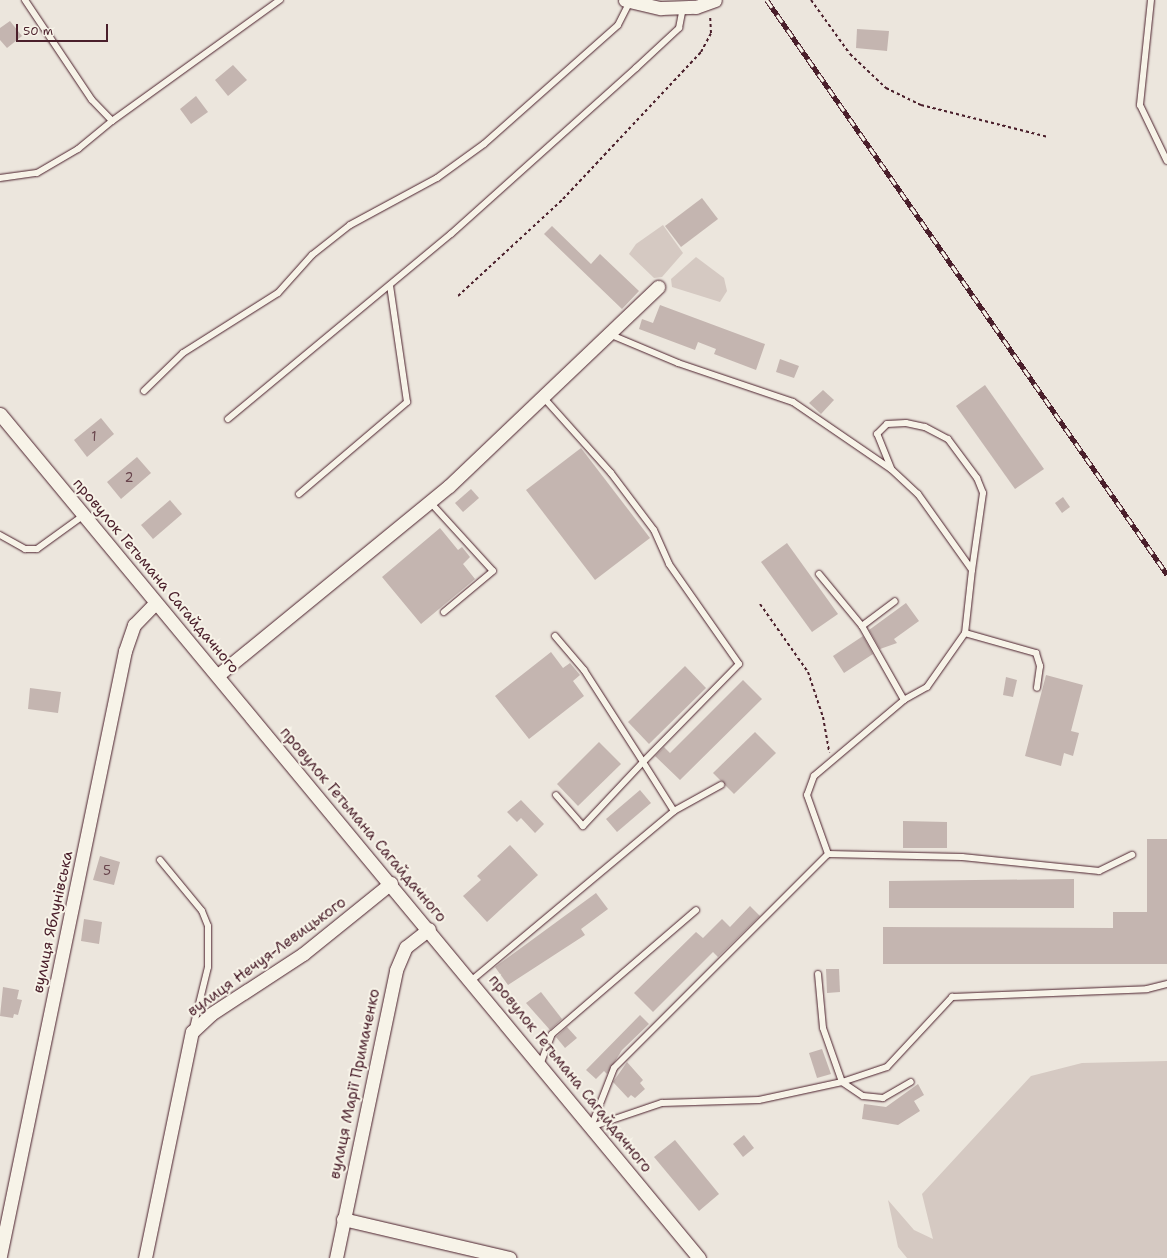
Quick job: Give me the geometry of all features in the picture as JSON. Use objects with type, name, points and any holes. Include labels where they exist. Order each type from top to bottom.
[{"type":"street","points":[[627,1],[661,8],[683,8],[712,1]]},
{"type":"street","points":[[218,676],[430,502],[658,287]]},
{"type":"street","name":"провулок Гетьмана Сагайдачного","points":[[0,414],[155,603],[218,676],[472,980],[699,1258]]},
{"type":"street","name":"вулиця Яблунівська","points":[[0,1256],[125,651],[134,625],[155,603]]},
{"type":"street","name":"вулиця Нечуя-Левицького","points":[[145,1258],[192,1032],[211,1014],[302,954],[391,883]]},
{"type":"street","name":"вулиця Марії Примаченко","points":[[336,1258],[396,970],[406,947],[429,929]]},
{"type":"street","points":[[343,1219],[483,1255],[509,1258]]},
{"type":"lane","points":[[25,0],[92,100],[112,121]]},
{"type":"lane","points":[[0,178],[38,173],[78,150],[112,121],[280,0]]},
{"type":"lane","points":[[1151,0],[1140,105],[1160,143],[1167,161]]},
{"type":"lane","points":[[144,391],[183,353],[278,293],[312,255],[350,225],[437,178],[484,144],[618,25],[627,1]]},
{"type":"lane","points":[[228,419],[390,285],[679,28],[683,8]]},
{"type":"lane","points":[[1160,143],[1167,140]]},
{"type":"lane","points":[[299,494],[407,402],[390,285]]},
{"type":"lane","points":[[609,334],[678,363],[793,402],[892,469],[918,494],[972,570]]},
{"type":"lane","points":[[543,397],[611,473],[654,530],[669,564],[739,664],[583,826],[556,795]]},
{"type":"lane","points":[[828,854],[808,795],[814,776],[830,759],[904,700],[927,687],[965,633],[983,493],[977,478],[948,439],[925,427],[906,423],[887,424],[877,434],[892,469]]},
{"type":"lane","points":[[430,502],[493,572],[444,612]]},
{"type":"lane","points":[[0,535],[25,548],[37,549],[84,515]]},
{"type":"lane","points":[[819,574],[862,626],[904,700]]},
{"type":"lane","points":[[862,626],[895,601]]},
{"type":"lane","points":[[965,633],[1036,653],[1040,666],[1037,688]]},
{"type":"lane","points":[[555,636],[584,670],[674,811]]},
{"type":"lane","points":[[472,980],[674,811],[721,785]]},
{"type":"lane","points":[[591,1127],[614,1068],[828,854],[962,857],[1099,872],[1132,855]]},
{"type":"lane","points":[[160,860],[202,912],[208,926],[208,967],[192,1032]]},
{"type":"lane","points":[[540,1065],[552,1034],[696,910]]},
{"type":"lane","points":[[818,974],[823,1028],[842,1082],[863,1096],[883,1098],[911,1082]]},
{"type":"lane","points":[[591,1127],[662,1103],[759,1100],[842,1082],[887,1067],[952,997],[1147,990],[1167,984]]},
{"type":"path","points":[[810,0],[850,54],[886,88],[921,105],[1048,137]]},
{"type":"path","points":[[458,296],[563,199],[701,52],[711,33],[712,1]]},
{"type":"path","points":[[760,604],[808,672],[823,717],[830,759]]},
{"type":"shaded area","points":[[663,225],[683,253],[662,277],[654,278],[629,254],[636,244]]},
{"type":"shaded area","points":[[696,257],[724,278],[727,291],[720,302],[672,287],[671,279]]},
{"type":"shaded area","points":[[1167,1061],[1167,1258],[907,1258],[898,1247],[888,1200],[914,1230],[933,1239],[922,1194],[1031,1076],[1082,1063]]},
{"type":"building","points":[[10,21],[22,36],[7,48],[0,40],[0,28]]},
{"type":"building","points":[[857,29],[889,31],[887,51],[856,48]]},
{"type":"building","points":[[233,65],[247,80],[228,96],[215,80]]},
{"type":"building","points":[[196,96],[208,112],[191,124],[180,109]]},
{"type":"building","points":[[702,198],[718,219],[681,247],[665,226]]},
{"type":"building","points":[[552,226],[591,264],[600,254],[639,291],[622,309],[544,234]]},
{"type":"building","points":[[660,305],[765,344],[756,370],[714,354],[716,349],[698,342],[695,350],[639,329],[642,319],[653,323]]},
{"type":"building","points":[[780,359],[799,366],[794,378],[776,372]]},
{"type":"building","points":[[985,385],[1044,469],[1015,489],[956,406]]},
{"type":"building","points":[[823,390],[834,400],[821,414],[809,403]]},
{"type":"building","points":[[101,418],[114,434],[87,457],[74,440]]},
{"type":"building","points":[[581,448],[650,538],[595,580],[526,490]]},
{"type":"building","points":[[137,457],[151,473],[121,499],[107,482]]},
{"type":"building","points":[[471,489],[479,498],[463,512],[455,503]]},
{"type":"building","points":[[1063,497],[1070,507],[1062,513],[1055,503]]},
{"type":"building","points":[[170,500],[182,514],[153,539],[141,525]]},
{"type":"building","points":[[440,528],[458,550],[462,547],[470,557],[463,564],[475,579],[421,624],[382,577]]},
{"type":"building","points":[[787,543],[838,614],[812,632],[761,562]]},
{"type":"building","points":[[906,603],[919,621],[894,639],[897,643],[880,649],[869,630]]},
{"type":"building","points":[[863,636],[873,654],[844,673],[833,656]]},
{"type":"building","points":[[551,652],[563,668],[570,663],[580,675],[573,681],[584,696],[529,739],[495,696]]},
{"type":"building","points":[[685,666],[706,688],[649,744],[628,722]]},
{"type":"building","points":[[1046,675],[1083,685],[1071,731],[1079,733],[1073,756],[1064,753],[1061,766],[1025,756]]},
{"type":"building","points":[[1006,677],[1017,680],[1013,697],[1003,695]]},
{"type":"building","points":[[743,680],[762,699],[680,780],[655,756],[664,747],[670,753]]},
{"type":"building","points":[[30,688],[61,692],[58,713],[28,709]]},
{"type":"building","points":[[755,732],[776,753],[734,794],[713,773]]},
{"type":"building","points":[[599,742],[621,764],[578,806],[557,784]]},
{"type":"building","points":[[640,790],[651,803],[617,832],[606,819]]},
{"type":"building","points":[[521,800],[544,824],[535,833],[521,818],[517,822],[507,812]]},
{"type":"building","points":[[903,821],[947,822],[947,848],[903,848]]},
{"type":"building","points":[[1147,839],[1167,839],[1167,964],[883,964],[883,927],[1113,928],[1113,912],[1147,912]]},
{"type":"building","points":[[510,845],[538,875],[487,922],[463,896],[481,880],[477,876]]},
{"type":"building","points":[[100,856],[120,862],[114,885],[93,880]]},
{"type":"building","points":[[1074,879],[1074,908],[889,908],[889,881]]},
{"type":"building","points":[[596,893],[608,909],[581,929],[585,935],[508,985],[495,967]]},
{"type":"building","points":[[750,906],[760,916],[718,957],[713,952],[653,1012],[634,993],[696,932],[703,938],[722,919],[730,927]]},
{"type":"building","points":[[84,919],[102,922],[99,944],[81,941]]},
{"type":"building","points":[[826,969],[839,969],[840,992],[827,993]]},
{"type":"building","points":[[3,987],[19,990],[17,999],[22,1000],[18,1015],[14,1014],[13,1018],[0,1016]]},
{"type":"building","points":[[541,992],[562,1019],[550,1030],[526,1003]]},
{"type":"building","points":[[640,1015],[649,1024],[622,1050],[607,1074],[604,1071],[596,1079],[586,1070]]},
{"type":"building","points":[[567,1027],[577,1038],[565,1048],[556,1037]]},
{"type":"building","points":[[822,1049],[831,1074],[817,1078],[809,1053]]},
{"type":"building","points":[[627,1062],[643,1080],[640,1083],[645,1089],[635,1098],[631,1095],[628,1098],[613,1082]]},
{"type":"building","points":[[918,1084],[924,1095],[914,1101],[920,1111],[898,1125],[862,1119],[864,1104],[886,1107]]},
{"type":"building","points":[[744,1135],[754,1148],[743,1157],[733,1144]]},
{"type":"building","points":[[675,1140],[719,1194],[699,1211],[654,1157]]},
{"type":"railway","points":[[767,0],[1167,574]]}]
